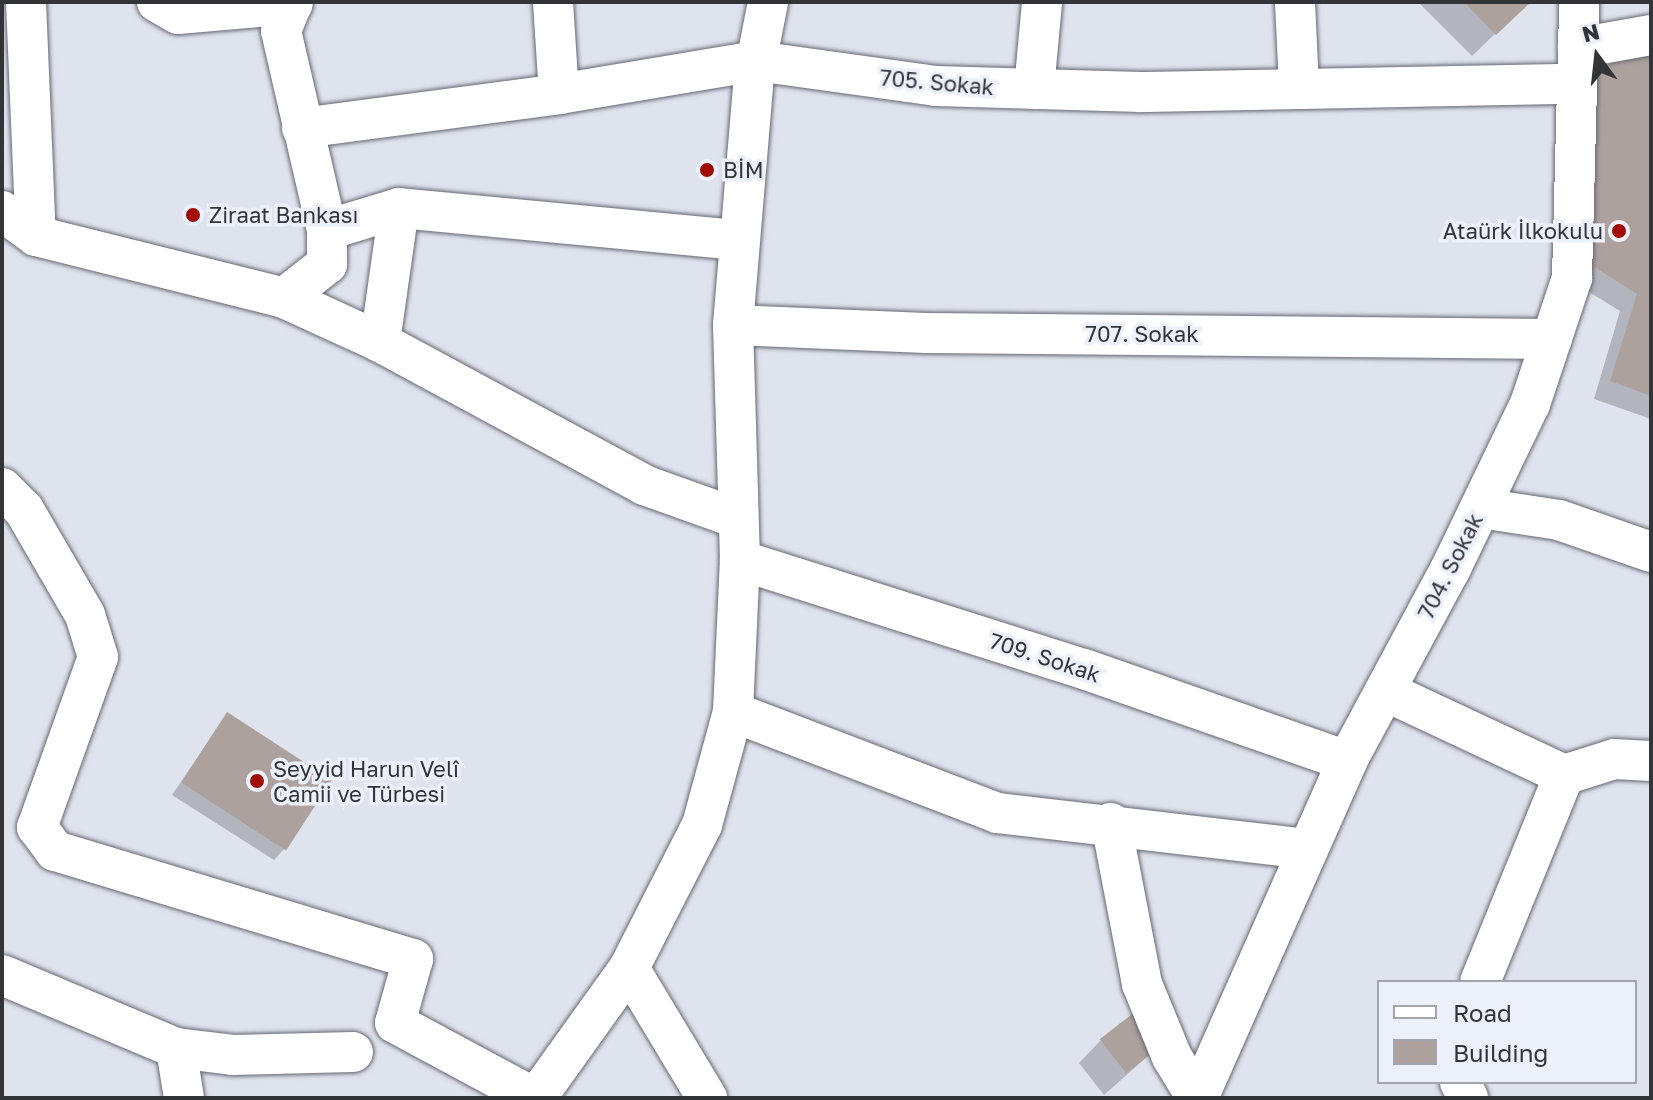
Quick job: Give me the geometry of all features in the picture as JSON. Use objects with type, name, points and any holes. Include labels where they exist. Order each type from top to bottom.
[{"type":"street","points":[[26,2],[36,236]]},
{"type":"street","points":[[157,2],[178,14],[293,3],[281,31],[327,230],[327,264],[284,298]]},
{"type":"street","points":[[553,2],[559,94]]},
{"type":"street","points":[[2,488],[24,510],[85,615],[98,657],[37,827],[55,851],[413,959],[395,1023],[535,1097],[629,968],[702,825],[733,712],[740,560],[736,518],[733,325],[756,61],[768,2]]},
{"type":"street","points":[[1034,89],[1042,2]]},
{"type":"street","points":[[1295,2],[1299,88]]},
{"type":"street","name":"704. Sokak","points":[[1197,1098],[1347,761],[1480,508],[1530,404],[1572,278],[1579,2]]},
{"type":"street","name":"705. Sokak","points":[[302,128],[559,94],[756,61],[936,86],[1141,92],[1299,88],[1578,66],[1651,35]]},
{"type":"street","points":[[327,230],[399,208],[740,240]]},
{"type":"street","points":[[380,342],[399,208]]},
{"type":"street","points":[[2,211],[36,236],[284,298],[380,342],[644,485],[736,518]]},
{"type":"street","name":"707. Sokak","points":[[733,325],[926,333],[1552,339]]},
{"type":"street","points":[[1480,508],[1559,520],[1651,552]]},
{"type":"street","name":"709. Sokak","points":[[740,560],[1084,669],[1347,761]]},
{"type":"street","points":[[1385,691],[1564,775],[1614,759],[1651,761]]},
{"type":"street","points":[[733,712],[997,813],[1111,823],[1308,849]]},
{"type":"street","points":[[1481,980],[1564,775]]},
{"type":"street","points":[[1111,823],[1142,984],[1172,1057],[1197,1098]]},
{"type":"street","points":[[629,968],[707,1098]]},
{"type":"street","points":[[2,975],[176,1048],[233,1055],[353,1052]]},
{"type":"street","points":[[176,1048],[184,1098]]},
{"type":"building","points":[[1464,2],[1531,2],[1496,35]]},
{"type":"building","name":"Ataürk İlkokulu","points":[[1651,54],[1651,396],[1610,381],[1637,294],[1585,261],[1596,67]]},
{"type":"building","name":"Seyyid Harun Velî Camii ve Türbesi","points":[[227,712],[332,780],[286,851],[181,782]]},
{"type":"building","points":[[1132,1014],[1158,1048],[1126,1073],[1100,1039]]},
{"type":"place","name":"BİM","points":[[707,170]]},
{"type":"place","name":"Ziraat Bankası","points":[[193,215]]},
{"type":"place","name":"Ataürk İlkokulu","points":[[1619,231]]},
{"type":"place","name":"Seyyid Harun Velî Camii ve Türbesi","points":[[257,781]]}]
